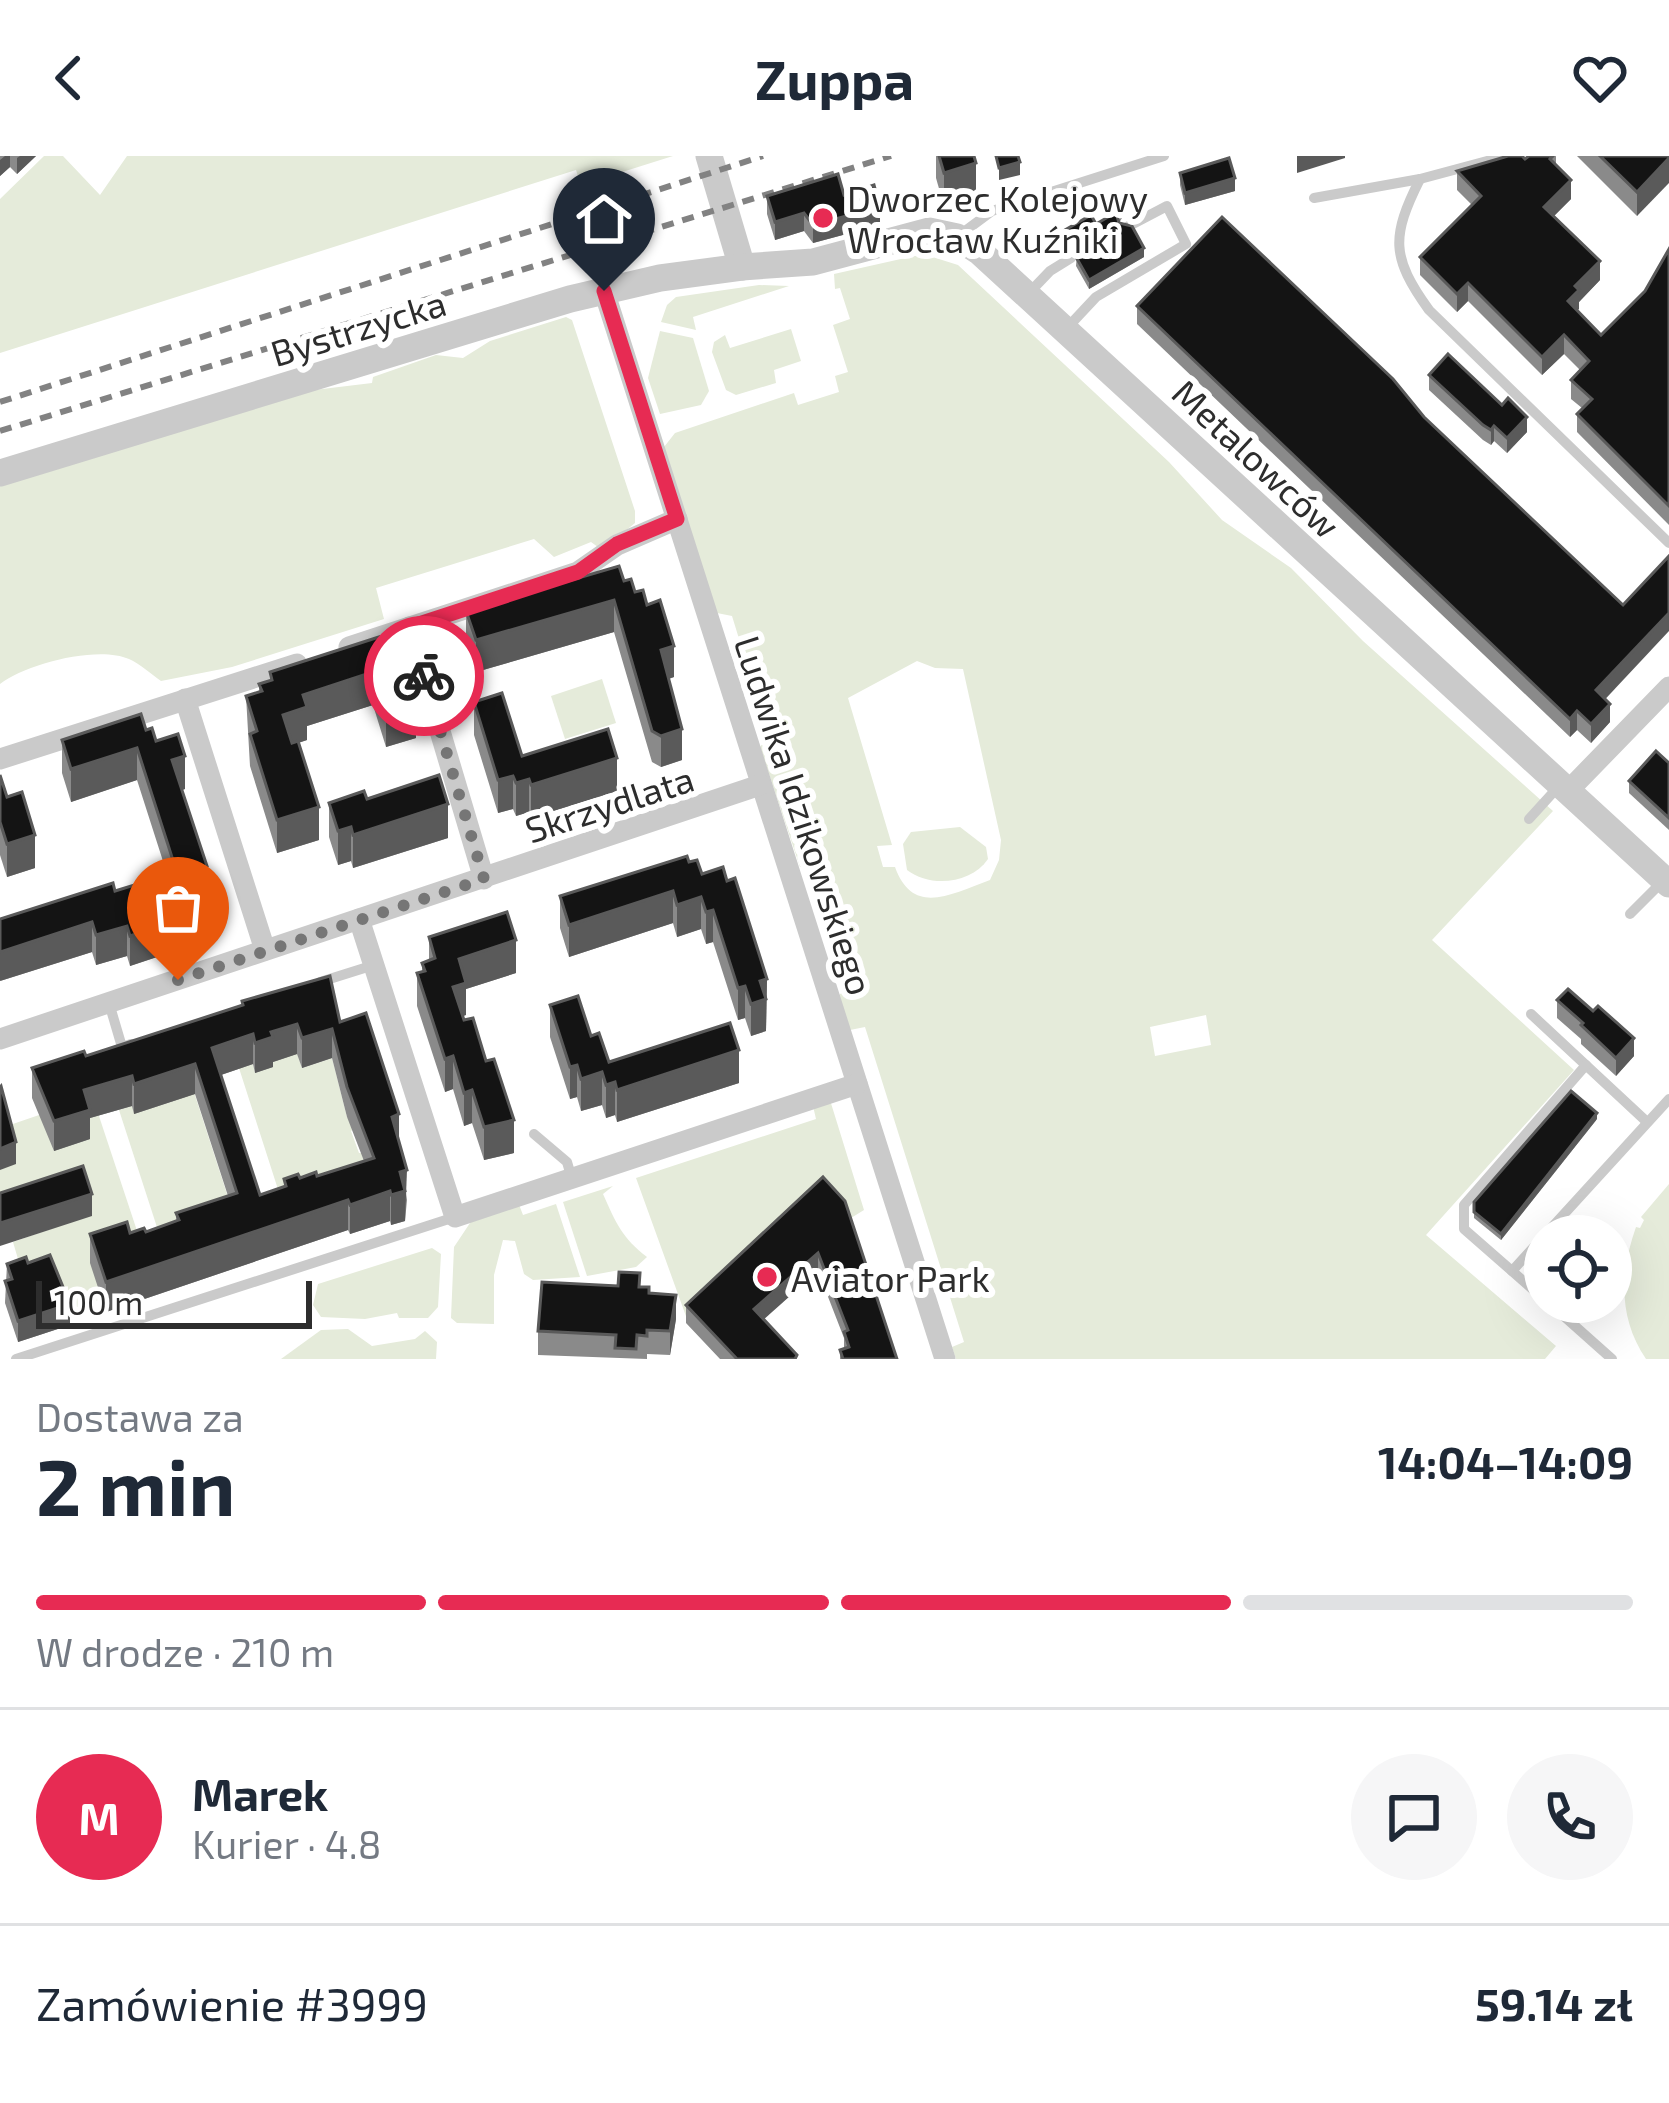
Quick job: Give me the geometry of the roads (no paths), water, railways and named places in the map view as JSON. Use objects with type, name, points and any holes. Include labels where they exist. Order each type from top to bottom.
[{"type":"street","points":[[709,156],[742,267],[813,262],[921,232],[940,231],[957,237]]},
{"type":"street","name":"Metalowców","points":[[957,237],[1666,882]]},
{"type":"street","name":"Bystrzycka","points":[[0,473],[604,291],[742,267]]},
{"type":"street","name":"Ludwika Idzikowskiego","points":[[604,291],[945,1359]]},
{"type":"street","points":[[0,759],[578,572],[617,544],[677,519]]},
{"type":"street","points":[[410,627],[484,879]]},
{"type":"street","points":[[1563,788],[1669,687]]},
{"type":"street","points":[[184,699],[265,950]]},
{"type":"street","name":"Skrzydlata","points":[[0,1039],[760,784]]},
{"type":"street","points":[[359,919],[455,1217],[856,1084]]},
{"type":"lane","points":[[957,237],[992,212],[1164,156]]},
{"type":"lane","points":[[1314,198],[1420,179],[1506,156]]},
{"type":"lane","points":[[1420,179],[1401,224],[1399,253],[1406,277],[1429,310],[1669,543]]},
{"type":"lane","points":[[1064,330],[1096,297],[1186,244],[1167,206],[1127,227]]},
{"type":"lane","points":[[1026,295],[1071,258]]},
{"type":"lane","points":[[1529,819],[1563,788]]},
{"type":"lane","points":[[1630,914],[1666,882]]},
{"type":"lane","points":[[307,986],[374,965]]},
{"type":"lane","points":[[109,1003],[122,1047],[142,1041]]},
{"type":"lane","points":[[1531,1014],[1647,1122]]},
{"type":"lane","points":[[1524,1281],[1463,1228],[1464,1205],[1586,1065]]},
{"type":"lane","points":[[1512,1270],[1669,1099]]},
{"type":"lane","points":[[534,1134],[567,1162],[572,1179]]},
{"type":"lane","points":[[16,1359],[455,1217]]},
{"type":"lane","points":[[1571,1323],[1612,1359]]},
{"type":"railway","points":[[0,402],[763,156]]},
{"type":"railway","points":[[0,431],[891,156]]},
{"type":"place","name":"Dworzec Kolejowy Wrocław Kuźniki","points":[[823,218]]},
{"type":"place","name":"Aviator Park","points":[[767,1277]]}]
